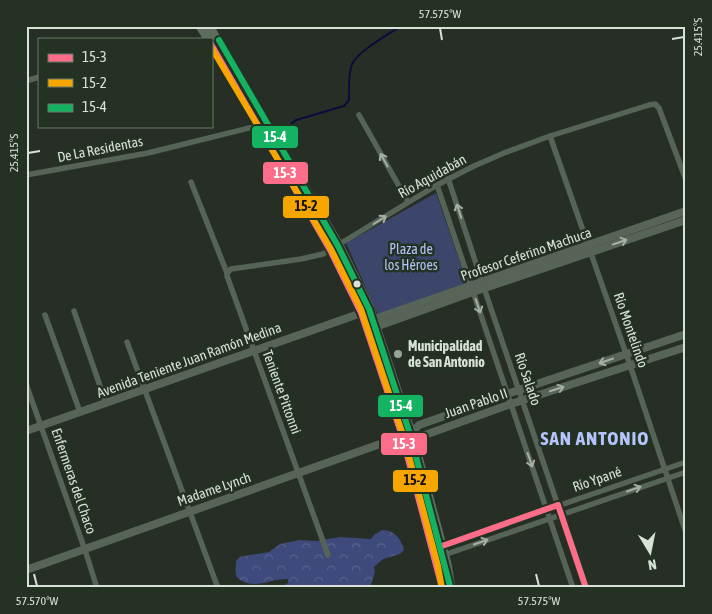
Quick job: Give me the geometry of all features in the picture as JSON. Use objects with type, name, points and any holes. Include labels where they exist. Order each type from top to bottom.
[{"type":"main road","points":[[200,26],[207,38]]},
{"type":"main road","points":[[209,26],[368,320]]},
{"type":"main road","points":[[212,46],[339,245],[359,284],[368,320],[407,435],[447,564],[445,587]]},
{"type":"main road","points":[[407,435],[433,553],[445,587]]},
{"type":"street","points":[[26,81],[38,77]]},
{"type":"street","name":"Río Aquidabán","points":[[227,273],[231,269],[323,254],[448,178],[550,136],[649,105],[655,104],[659,108],[686,180]]},
{"type":"street","points":[[358,115],[408,202]]},
{"type":"street","name":"De La Residentas","points":[[26,175],[148,152],[262,124]]},
{"type":"street","name":"Río Montelindo","points":[[550,136],[686,533]]},
{"type":"street","name":"Río Salado","points":[[448,178],[586,588]]},
{"type":"street","name":"Teniente Pittonni","points":[[191,182],[227,273],[328,555]]},
{"type":"street","name":"Río Salado","points":[[437,184],[573,588]]},
{"type":"street","name":"Profesor Ceferino Machuca","points":[[589,249],[686,210]]},
{"type":"street","name":"Profesor Ceferino Machuca","points":[[368,320],[472,289],[589,249],[686,220]]},
{"type":"street","points":[[457,243],[469,242]]},
{"type":"street","points":[[74,311],[106,403]]},
{"type":"street","points":[[46,315],[80,412]]},
{"type":"street","name":"Avenida Teniente Juan Ramón Medina","points":[[26,431],[254,350],[368,320]]},
{"type":"street","name":"Juan Pablo II","points":[[407,435],[419,425],[686,334]]},
{"type":"street","points":[[128,342],[218,588]]},
{"type":"street","name":"Juan Pablo II","points":[[407,435],[422,436],[511,404],[686,347]]},
{"type":"street","name":"Enfermeras del Chaco","points":[[26,384],[85,550],[96,588]]},
{"type":"street","name":"Madame Lynch","points":[[26,570],[407,435]]},
{"type":"street","name":"Río Ypané","points":[[433,553],[546,509],[686,462]]},
{"type":"street","name":"Río Ypané","points":[[433,553],[550,519],[686,472]]},
{"type":"green space","name":"Plaza de los Héroes","points":[[436,193],[467,283],[378,315],[346,243]]},
{"type":"green space","points":[[382,530],[394,533],[404,550],[400,554],[383,559],[374,567],[375,572],[370,588],[278,588],[288,583],[288,579],[250,584],[237,578],[236,575],[236,561],[240,557],[269,552],[280,544],[299,540],[317,541],[340,537],[371,539]]},
{"type":"waterway","points":[[282,131],[296,120],[344,106],[349,100],[350,73],[355,59],[367,48],[401,26]]},
{"type":"transit line","name":"15-4","points":[[219,40],[338,246],[369,309],[410,434],[450,586]]},
{"type":"transit line","name":"15-3","points":[[212,46],[330,250],[361,313],[402,436],[442,588]]},
{"type":"transit line","name":"15-2","points":[[212,49],[331,249],[361,309],[405,441],[442,588]]},
{"type":"transit line","name":"15-3","points":[[558,505],[586,588]]},
{"type":"transit line","name":"15-3","points":[[442,546],[558,505]]},
{"type":"place","name":"Municipalidad de San Antonio","points":[[398,354]]},
{"type":"district","name":"SAN ANTONIO","points":[[595,438]]}]
